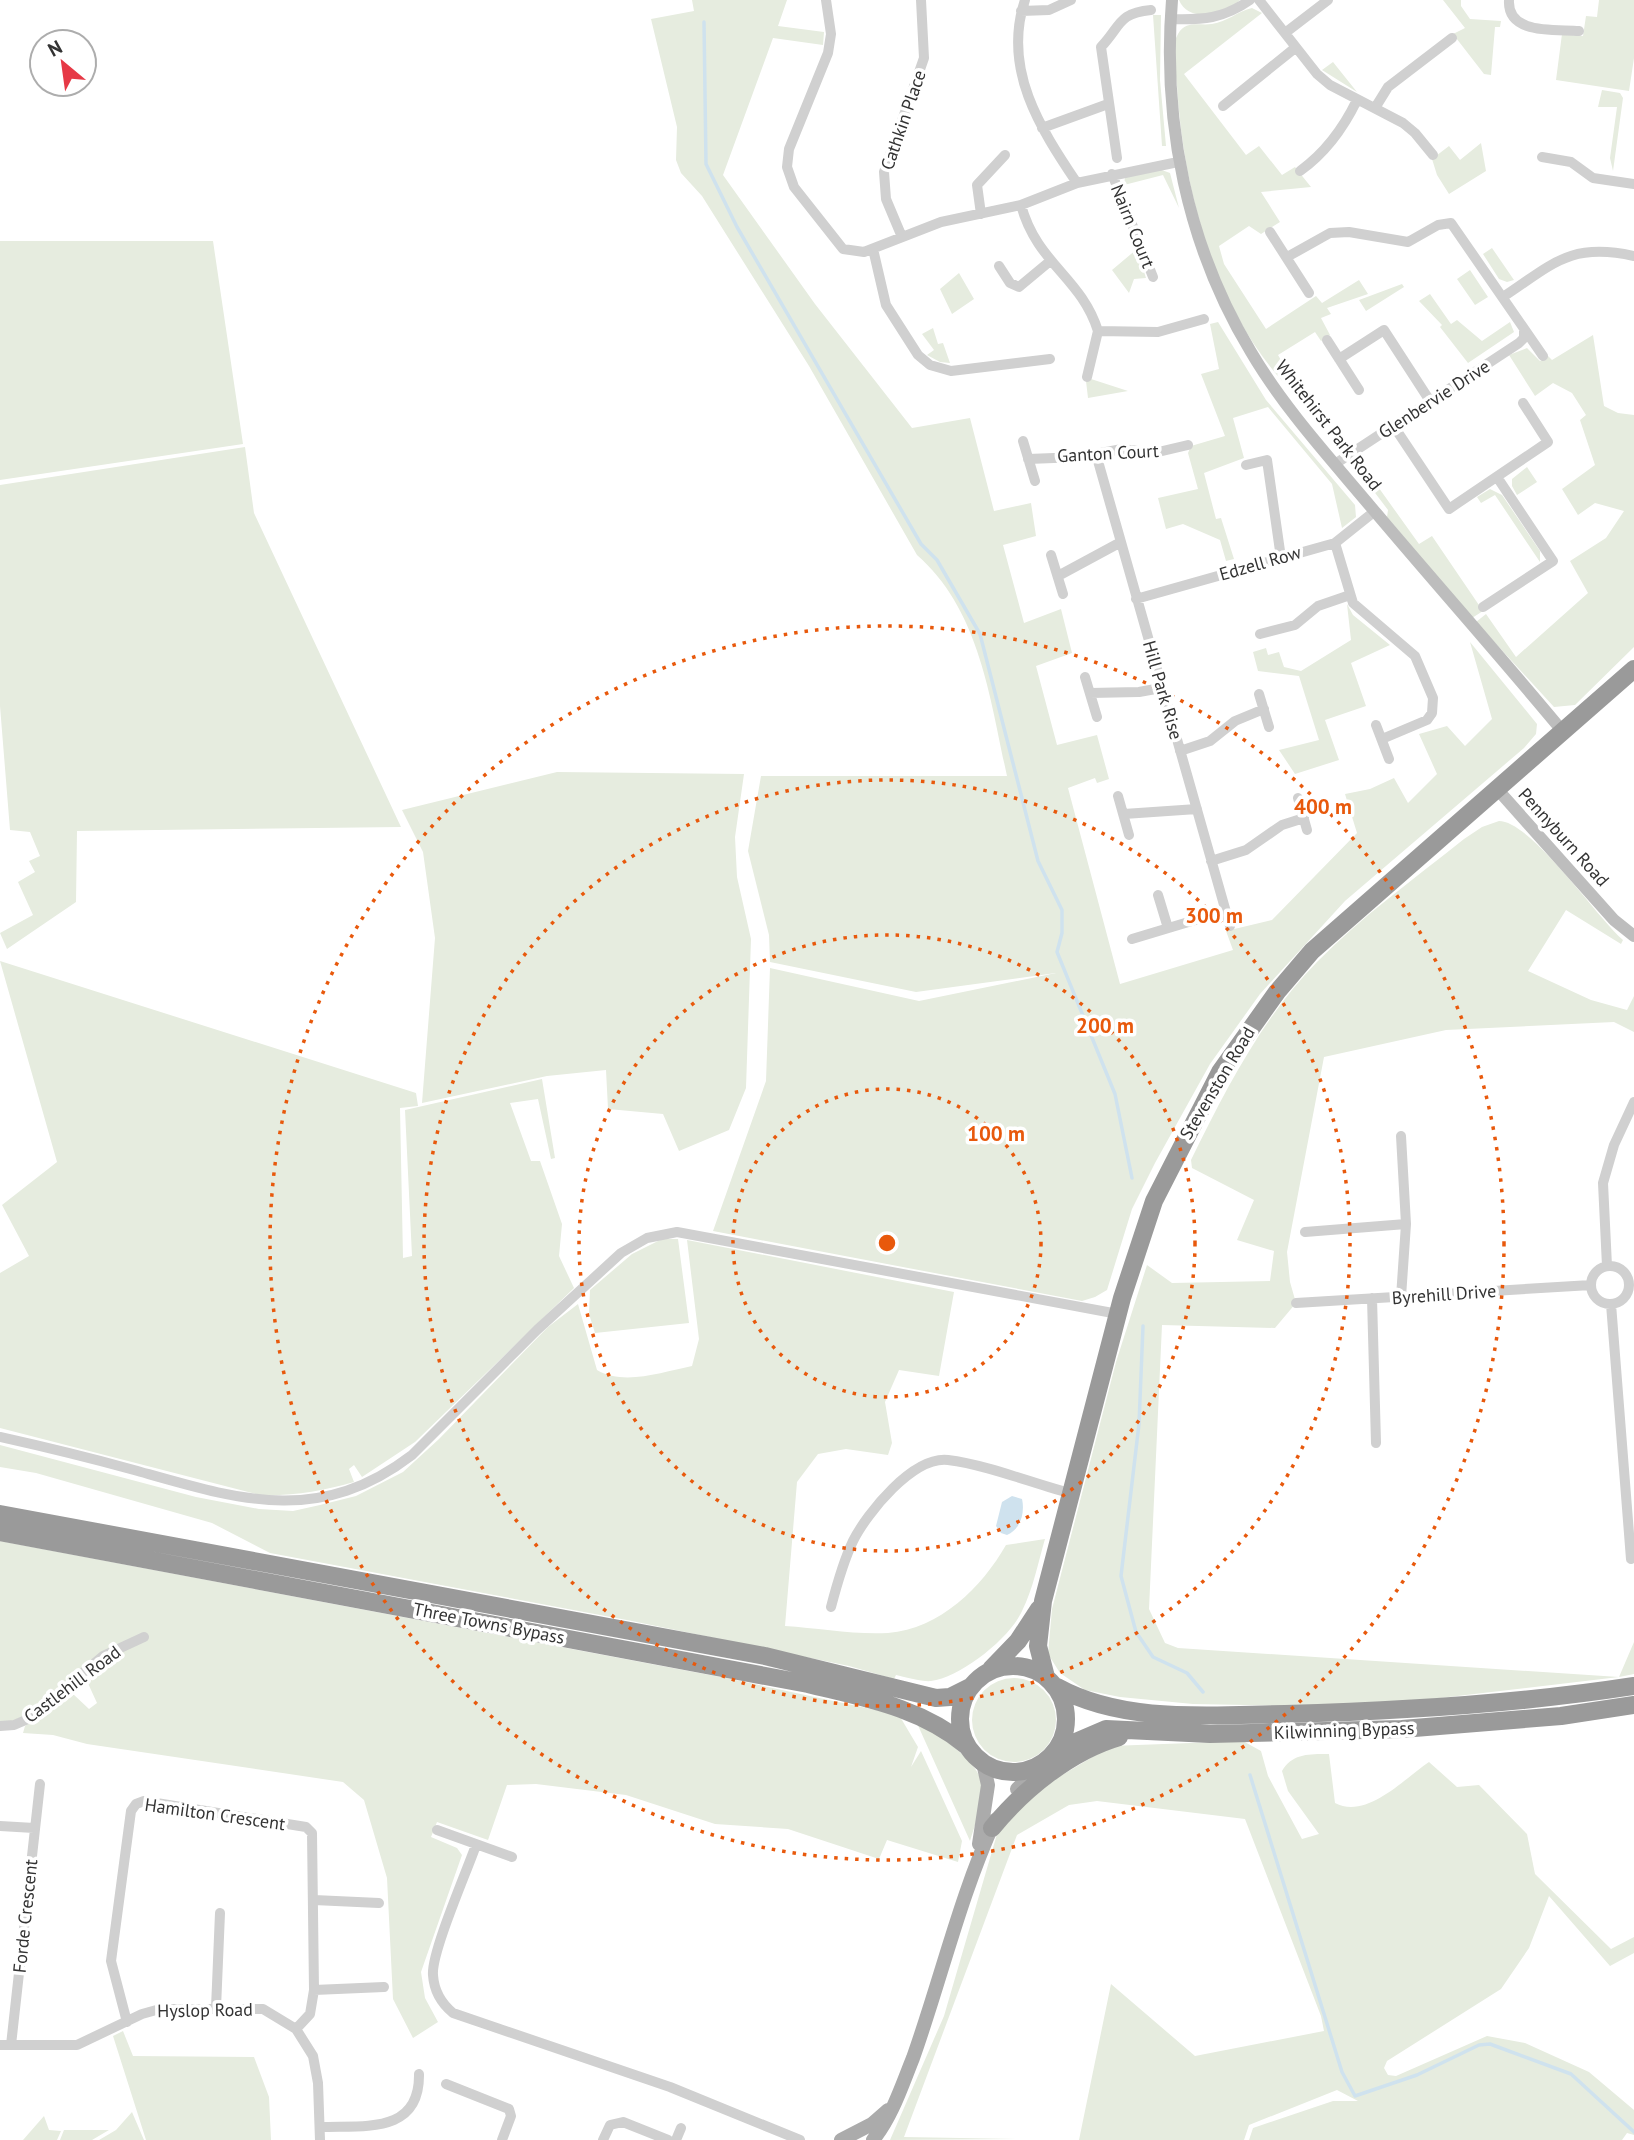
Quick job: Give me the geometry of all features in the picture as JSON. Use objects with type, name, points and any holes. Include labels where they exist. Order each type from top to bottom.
[{"type":"highway","name":"Stevenston Road","points":[[1043,1601],[1118,1314],[1154,1201],[1208,1093],[1244,1036],[1321,943],[1634,669]]},
{"type":"highway","name":"Three Towns Bypass","points":[[0,1514],[765,1656],[936,1698],[958,1695],[970,1687]]},
{"type":"highway","name":"Three Towns Bypass","points":[[0,1532],[808,1684],[913,1712],[935,1723],[967,1746]]},
{"type":"highway","points":[[1043,1601],[1038,1646],[1051,1682],[1062,1697],[1067,1721],[1057,1750],[1044,1763],[1017,1773],[1000,1771],[983,1763],[967,1746],[960,1715],[970,1687],[1018,1641],[1043,1601]]},
{"type":"highway","points":[[986,1673],[1016,1666],[1051,1682]]},
{"type":"highway","name":"Kilwinning Bypass","points":[[1051,1682],[1091,1703],[1175,1715],[1407,1711],[1566,1697],[1634,1686]]},
{"type":"highway","name":"Kilwinning Bypass","points":[[1057,1750],[1107,1729],[1210,1734],[1402,1730],[1561,1716],[1634,1705]]},
{"type":"highway","points":[[992,1828],[1024,1794],[1084,1751],[1103,1741],[1147,1731]]},
{"type":"main road","points":[[873,2140],[892,2107],[927,2021],[977,1860],[988,1795],[983,1763]]},
{"type":"main road","points":[[977,1860],[1007,1800],[1044,1763]]},
{"type":"main road","points":[[841,2140],[872,2124],[892,2107]]},
{"type":"main road","points":[[885,2140],[892,2107]]},
{"type":"street","points":[[826,0],[830,44],[789,149],[788,173],[794,187],[839,246],[857,252],[873,249],[941,222],[1021,205],[1077,183],[1178,162]]},
{"type":"street","name":"Cathkin Place","points":[[902,237],[887,199],[884,172],[924,58],[921,0]]},
{"type":"street","points":[[1025,0],[1017,30],[1020,75],[1029,104],[1077,183]]},
{"type":"street","points":[[1021,12],[1049,10],[1071,0]]},
{"type":"street","name":"Whitehirst Park Road","points":[[1172,0],[1170,91],[1178,162],[1204,250],[1234,321],[1277,391],[1335,464],[1564,733]]},
{"type":"street","points":[[1170,19],[1213,19],[1231,13],[1250,0]]},
{"type":"street","points":[[1259,0],[1295,48],[1330,85],[1375,108],[1415,133],[1433,155]]},
{"type":"street","points":[[1285,33],[1328,0]]},
{"type":"street","points":[[1509,0],[1513,16],[1525,27],[1579,31]]},
{"type":"street","points":[[1117,158],[1101,47],[1131,11],[1151,10]]},
{"type":"street","points":[[1375,108],[1388,88],[1452,38]]},
{"type":"street","points":[[1223,106],[1295,48]]},
{"type":"street","points":[[1300,171],[1321,156],[1350,116],[1357,100]]},
{"type":"street","points":[[1042,128],[1108,104]]},
{"type":"street","points":[[981,214],[977,186],[1005,155]]},
{"type":"street","points":[[1542,158],[1572,162],[1592,178],[1634,184]]},
{"type":"street","name":"Nairn Court","points":[[1112,174],[1153,277]]},
{"type":"street","points":[[1021,205],[1028,231],[1049,262],[1078,291],[1098,331],[1098,344],[1087,377]]},
{"type":"street","points":[[1287,257],[1330,233],[1349,232],[1408,242],[1438,225],[1451,223],[1543,356]]},
{"type":"street","points":[[1270,232],[1310,293]]},
{"type":"street","points":[[873,249],[886,305],[918,355],[930,365],[951,371],[1050,359]]},
{"type":"street","points":[[1503,297],[1571,254],[1591,251],[1634,256]]},
{"type":"street","points":[[999,266],[1010,284],[1020,287],[1049,262]]},
{"type":"street","points":[[1098,331],[1158,332],[1204,319]]},
{"type":"street","name":"Glenbervie Drive","points":[[1335,464],[1519,343],[1525,334],[1524,328]]},
{"type":"street","points":[[1339,359],[1384,330],[1430,401]]},
{"type":"street","points":[[1327,340],[1359,390]]},
{"type":"street","points":[[1393,425],[1449,509],[1549,442],[1522,403]]},
{"type":"street","name":"Ganton Court","points":[[1023,441],[1035,481]]},
{"type":"street","name":"Ganton Court","points":[[1028,459],[1096,454],[1122,449],[1154,453],[1188,445]]},
{"type":"street","name":"Hill Park Rise","points":[[1096,454],[1230,926]]},
{"type":"street","points":[[1246,465],[1267,460],[1281,558]]},
{"type":"street","points":[[1483,607],[1553,561],[1497,477]]},
{"type":"street","name":"Edzell Row","points":[[1136,599],[1335,542],[1375,511]]},
{"type":"street","points":[[1058,576],[1121,542]]},
{"type":"street","points":[[1335,542],[1350,595],[1360,612],[1415,656],[1433,698],[1432,713],[1427,720],[1382,739]]},
{"type":"street","points":[[1051,555],[1063,594]]},
{"type":"street","points":[[1260,634],[1295,625],[1318,606],[1350,595]]},
{"type":"street","points":[[1084,677],[1097,717]]},
{"type":"street","points":[[1090,693],[1139,692],[1161,688]]},
{"type":"street","points":[[1259,694],[1269,727]]},
{"type":"street","points":[[1180,751],[1210,741],[1235,721],[1264,709]]},
{"type":"street","points":[[1376,724],[1389,759]]},
{"type":"street","name":"Pennyburn Road","points":[[1498,790],[1614,920],[1634,936]]},
{"type":"street","points":[[1118,796],[1129,835]]},
{"type":"street","points":[[1298,799],[1307,830]]},
{"type":"street","points":[[1124,814],[1197,809]]},
{"type":"street","points":[[1211,861],[1246,850],[1282,825],[1304,818]]},
{"type":"street","points":[[1158,895],[1168,928]]},
{"type":"street","points":[[1132,939],[1225,911]]},
{"type":"street","points":[[1607,1266],[1602,1183],[1614,1145],[1634,1102]]},
{"type":"street","points":[[1401,1136],[1406,1224],[1401,1297]]},
{"type":"street","points":[[1304,1232],[1406,1224]]},
{"type":"street","points":[[0,1437],[231,1497],[293,1503],[348,1491],[396,1467],[412,1455],[537,1330],[621,1252],[647,1238],[677,1232],[1118,1314]]},
{"type":"street","points":[[1607,1266],[1624,1273],[1631,1291],[1623,1299],[1611,1304],[1597,1300],[1591,1284],[1596,1272],[1607,1266]]},
{"type":"street","name":"Byrehill Drive","points":[[1297,1303],[1591,1284]]},
{"type":"street","points":[[1372,1298],[1376,1443]]},
{"type":"street","points":[[1611,1304],[1631,1559]]},
{"type":"street","points":[[831,1607],[839,1576],[855,1538],[881,1502],[919,1468],[946,1460],[1073,1494]]},
{"type":"street","name":"Castlehill Road","points":[[0,1726],[14,1725],[27,1719],[103,1656],[144,1637]]},
{"type":"street","name":"Forde Crescent","points":[[5,2045],[40,1783]]},
{"type":"street","name":"Hamilton Crescent","points":[[127,2022],[111,1961],[131,1811],[136,1804],[144,1801],[306,1827],[314,1842],[314,1990],[310,2014],[296,2029]]},
{"type":"street","points":[[0,1826],[34,1828]]},
{"type":"street","points":[[437,1830],[512,1857]]},
{"type":"street","points":[[476,1845],[434,1963],[436,1990],[445,2006],[453,2012],[670,2087],[800,2140]]},
{"type":"street","points":[[314,1900],[379,1903]]},
{"type":"street","points":[[216,2008],[220,1913]]},
{"type":"street","points":[[314,1990],[384,1987]]},
{"type":"street","name":"Hyslop Road","points":[[5,2045],[77,2045],[160,2009],[263,2009],[296,2029]]},
{"type":"street","points":[[296,2029],[309,2049],[317,2073],[320,2140]]},
{"type":"street","points":[[320,2127],[381,2124],[398,2120],[415,2099],[419,2074]]},
{"type":"street","points":[[446,2084],[509,2109],[511,2116],[502,2140]]},
{"type":"street","points":[[603,2140],[610,2125],[623,2122],[668,2140]]},
{"type":"street","points":[[676,2140],[681,2128]]},
{"type":"shaded area","points":[[692,0],[787,0],[778,26],[824,32],[823,45],[773,38],[723,175],[815,304],[912,428],[970,418],[994,511],[1031,503],[1036,536],[1003,545],[1024,623],[1061,609],[1072,653],[1036,666],[1057,745],[1097,735],[1109,779],[1097,783],[1095,778],[1068,788],[1120,984],[1233,950],[1226,931],[1272,920],[1357,833],[1345,794],[1370,789],[1394,778],[1408,803],[1437,774],[1419,734],[1447,726],[1465,746],[1492,719],[1470,642],[1537,724],[1536,734],[1524,748],[1345,901],[1260,994],[1210,1064],[1155,1163],[1132,1209],[1107,1290],[1082,1301],[713,1231],[766,1081],[770,968],[919,1001],[1056,973],[916,992],[770,962],[769,935],[748,851],[761,776],[1007,776],[988,687],[969,629],[955,602],[938,577],[917,555],[809,366],[702,196],[681,173],[676,160],[677,127],[651,19],[694,11]]},
{"type":"shaded area","points":[[1179,0],[1240,0],[1226,9],[1199,14],[1191,12]]},
{"type":"shaded area","points":[[1443,0],[1461,0],[1461,6],[1470,19],[1501,21],[1500,27],[1495,27],[1491,75],[1484,74],[1453,34],[1465,28]]},
{"type":"shaded area","points":[[1599,0],[1634,0],[1634,58],[1629,91],[1556,80],[1562,34],[1583,36],[1586,16],[1597,17]]},
{"type":"shaded area","points":[[1252,8],[1262,13],[1184,74],[1246,155],[1259,146],[1282,175],[1295,167],[1311,187],[1261,192],[1280,222],[1261,234],[1249,226],[1219,246],[1224,264],[1266,329],[1316,296],[1322,303],[1359,280],[1368,294],[1327,308],[1331,314],[1321,318],[1330,335],[1321,341],[1315,332],[1278,355],[1292,379],[1285,384],[1260,353],[1239,319],[1221,283],[1207,244],[1186,165],[1174,60],[1176,39],[1185,27],[1217,23]]},
{"type":"shaded area","points":[[1153,15],[1161,15],[1160,80],[1166,146],[1162,146]]},
{"type":"shaded area","points":[[1333,62],[1357,92],[1322,70]]},
{"type":"shaded area","points":[[1602,90],[1620,93],[1623,98],[1613,171],[1610,158],[1617,107],[1598,107]]},
{"type":"shaded area","points":[[1481,143],[1486,171],[1449,194],[1437,175],[1432,159],[1449,146],[1460,160]]},
{"type":"shaded area","points":[[1159,169],[1170,173],[1179,208],[1163,175],[1124,185],[1125,177]]},
{"type":"shaded area","points":[[0,241],[213,241],[243,444],[0,480]]},
{"type":"shaded area","points":[[1492,248],[1514,280],[1507,282],[1499,279],[1483,254]]},
{"type":"shaded area","points":[[1137,249],[1146,278],[1134,279],[1129,293],[1112,270]]},
{"type":"shaded area","points":[[1470,270],[1488,297],[1475,305],[1457,279]]},
{"type":"shaded area","points":[[959,273],[974,299],[952,314],[940,289]]},
{"type":"shaded area","points":[[1402,284],[1404,287],[1366,311],[1359,300]]},
{"type":"shaded area","points":[[1430,294],[1451,324],[1457,320],[1482,341],[1510,322],[1514,332],[1468,363],[1440,327],[1442,325],[1419,301]]},
{"type":"shaded area","points":[[1218,322],[1266,400],[1355,505],[1356,517],[1342,528],[1332,484],[1268,407],[1233,418],[1244,458],[1204,473],[1216,519],[1221,518],[1234,559],[1226,561],[1220,540],[1183,524],[1166,529],[1158,498],[1198,489],[1188,453],[1191,446],[1225,436],[1201,374],[1219,369],[1210,324]]},
{"type":"shaded area","points":[[933,328],[938,344],[943,343],[950,363],[940,362],[927,355],[934,350],[922,334]]},
{"type":"shaded area","points":[[1593,335],[1604,406],[1618,413],[1634,415],[1634,647],[1575,705],[1554,707],[1476,622],[1486,614],[1516,657],[1588,593],[1570,561],[1606,538],[1624,511],[1595,503],[1578,515],[1562,489],[1595,465],[1580,420],[1586,415],[1572,393],[1553,383],[1535,396],[1509,355],[1527,348],[1540,361],[1548,356],[1552,360]]},
{"type":"shaded area","points":[[1091,379],[1128,391],[1088,398],[1086,381]]},
{"type":"shaded area","points":[[245,447],[254,513],[401,827],[77,831],[76,902],[7,949],[0,933],[33,915],[18,882],[35,872],[29,861],[40,856],[30,832],[10,830],[0,706],[0,485]]},
{"type":"shaded area","points":[[1361,463],[1419,544],[1432,536],[1483,611],[1472,618],[1387,517],[1388,510],[1360,473]]},
{"type":"shaded area","points":[[1527,467],[1537,482],[1517,495],[1512,479]]},
{"type":"shaded area","points":[[1490,489],[1502,495],[1540,551],[1540,562],[1495,495],[1481,503],[1477,497]]},
{"type":"shaded area","points":[[1347,604],[1353,615],[1390,645],[1351,663],[1366,706],[1325,720],[1339,760],[1295,774],[1279,750],[1319,740],[1299,676],[1258,671],[1253,652],[1266,648],[1268,655],[1279,652],[1284,667],[1301,671],[1351,640]]},
{"type":"shaded area","points":[[557,772],[744,774],[735,837],[737,877],[751,939],[746,1088],[729,1130],[679,1151],[663,1114],[608,1109],[606,1070],[547,1076],[422,1103],[435,938],[423,852],[402,810]]},
{"type":"shaded area","points":[[1499,821],[1512,825],[1545,852],[1623,940],[1621,944],[1566,910],[1528,971],[1591,1000],[1627,1010],[1634,996],[1634,1032],[1614,1022],[1446,1030],[1324,1057],[1287,1252],[1290,1282],[1296,1303],[1275,1328],[1162,1325],[1149,1609],[1165,1643],[1178,1648],[1619,1677],[1397,1703],[1297,1706],[1193,1704],[1120,1697],[1085,1690],[1060,1673],[1048,1654],[1052,1609],[1116,1362],[1147,1265],[1172,1283],[1270,1281],[1274,1251],[1237,1240],[1254,1200],[1192,1168],[1191,1160],[1246,1056],[1297,984],[1334,945],[1388,899],[1464,839],[1482,827]]},
{"type":"shaded area","points":[[0,961],[416,1093],[418,1106],[400,1108],[403,1258],[412,1256],[405,1110],[542,1079],[555,1158],[551,1159],[538,1099],[510,1103],[531,1161],[540,1161],[562,1224],[559,1256],[574,1288],[415,1442],[362,1477],[354,1465],[349,1469],[354,1482],[342,1485],[296,1494],[260,1495],[0,1428],[0,1273],[29,1256],[2,1205],[57,1162]]},
{"type":"shaded area","points":[[662,1239],[678,1239],[689,1323],[595,1333],[589,1314],[590,1290],[632,1254]]},
{"type":"shaded area","points":[[687,1240],[954,1292],[939,1376],[899,1370],[885,1402],[892,1443],[888,1455],[846,1449],[818,1454],[797,1482],[785,1626],[863,1633],[907,1630],[942,1614],[958,1603],[985,1576],[1006,1545],[1045,1539],[1029,1594],[1016,1622],[996,1644],[970,1664],[931,1681],[896,1675],[894,1679],[849,1666],[632,1621],[270,1553],[212,1523],[36,1473],[0,1467],[0,1445],[196,1497],[259,1509],[293,1511],[356,1496],[403,1472],[439,1439],[548,1327],[578,1304],[597,1370],[608,1375],[631,1377],[692,1366],[699,1339]]},
{"type":"shaded area","points":[[0,1541],[731,1679],[899,1715],[918,1747],[911,1767],[921,1751],[962,1841],[958,1862],[887,1840],[879,1859],[788,1829],[715,1824],[626,1795],[536,1784],[507,1785],[488,1840],[437,1822],[431,1837],[457,1848],[462,1855],[421,1972],[425,1998],[438,2022],[413,2038],[393,1999],[387,1878],[364,1800],[343,1782],[87,1744],[53,1735],[23,1733],[25,1726],[66,1695],[72,1693],[89,1709],[97,1703],[86,1679],[123,1642],[29,1714],[12,1721],[0,1721]]},
{"type":"shaded area","points":[[1634,1642],[1634,1674],[1619,1677]]},
{"type":"shaded area","points":[[1014,1678],[1030,1681],[1044,1690],[1053,1704],[1056,1720],[1053,1736],[1044,1750],[1030,1759],[1014,1762],[998,1759],[984,1750],[975,1736],[972,1720],[975,1704],[984,1690],[998,1681]]},
{"type":"shaded area","points":[[916,1721],[954,1747],[978,1772],[982,1796],[970,1841]]},
{"type":"shaded area","points":[[1243,1741],[1261,1751],[1268,1776],[1302,1839],[1319,1834],[1288,1791],[1282,1771],[1291,1761],[1302,1756],[1329,1754],[1335,1803],[1347,1807],[1372,1802],[1429,1762],[1457,1787],[1479,1785],[1527,1834],[1535,1874],[1611,1949],[1634,1937],[1634,1953],[1610,1966],[1549,1896],[1529,1948],[1501,1989],[1387,2061],[1384,2068],[1388,2075],[1396,2076],[1487,2036],[1525,2043],[1589,2072],[1634,2110],[1634,2135],[1627,2133],[1622,2140],[1249,2140],[1253,2128],[1333,2101],[1358,2101],[1337,2090],[1249,2125],[1244,2140],[1079,2140],[1111,1984],[1195,2056],[1324,2031],[1321,2016],[1245,1819],[1097,1801],[1069,1805],[1017,1835],[904,2137],[1017,2139],[890,2140],[944,2016],[997,1834],[1032,1793],[1111,1746]]},
{"type":"shaded area","points":[[123,2031],[133,2056],[254,2057],[269,2097],[271,2140],[146,2140],[113,2036]]},
{"type":"shaded area","points":[[132,2112],[144,2140],[99,2140],[116,2130]]},
{"type":"shaded area","points":[[44,2116],[49,2130],[61,2131],[57,2140],[23,2140]]},
{"type":"shaded area","points":[[64,2130],[109,2130],[92,2140],[60,2140]]},
{"type":"water","points":[[1012,1496],[1022,1499],[1023,1509],[1016,1529],[1007,1535],[1001,1533],[996,1526],[1002,1502]]},
{"type":"waterway","points":[[704,22],[706,164],[737,227],[921,544],[937,560],[980,634],[1038,861],[1062,910],[1062,933],[1057,952],[1115,1094],[1132,1178]]},
{"type":"waterway","points":[[1143,1326],[1139,1424],[1121,1576],[1136,1632],[1153,1657],[1187,1673],[1203,1692]]},
{"type":"waterway","points":[[1250,1775],[1342,2072],[1355,2096],[1417,2075],[1479,2045],[1490,2044],[1571,2074],[1634,2132]]}]
